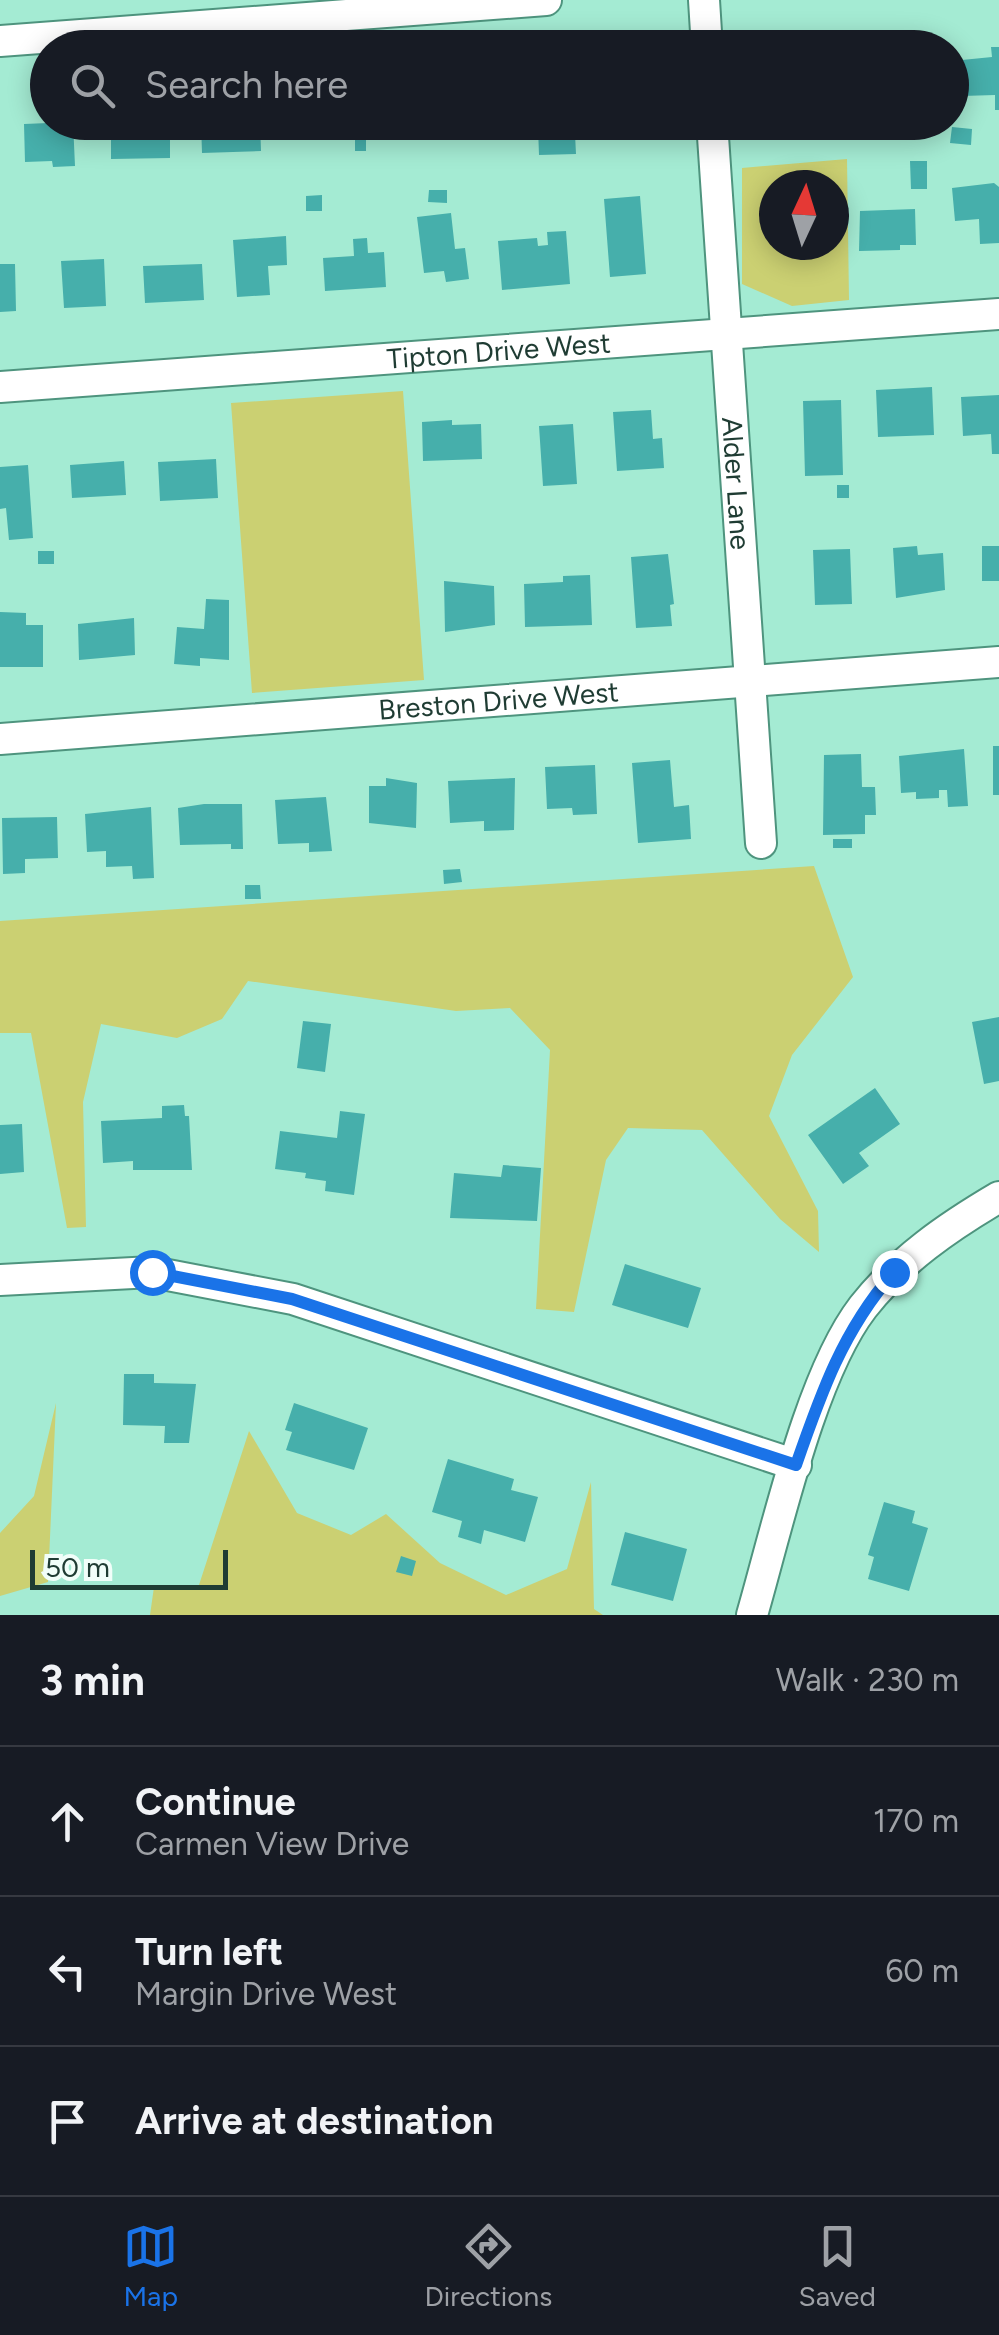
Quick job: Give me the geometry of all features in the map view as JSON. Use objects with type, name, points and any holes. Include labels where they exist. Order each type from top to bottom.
[{"type":"street","points":[[156,30],[546,0]]},
{"type":"street","points":[[704,0],[706,30]]},
{"type":"street","points":[[0,42],[30,40]]},
{"type":"street","name":"Alder Lane","points":[[713,140],[761,842]]},
{"type":"street","name":"Tipton Drive West","points":[[0,387],[999,314]]},
{"type":"street","name":"Breston Drive West","points":[[0,739],[749,678],[999,662]]},
{"type":"street","points":[[752,1615],[828,1370],[861,1310],[894,1272],[951,1226],[999,1198]]},
{"type":"street","points":[[0,1280],[152,1272],[276,1295],[796,1465]]},
{"type":"green space","points":[[847,159],[847,170],[759,170],[759,260],[848,260],[849,300],[792,306],[742,284],[742,168]]},
{"type":"green space","points":[[403,391],[424,680],[252,693],[231,403]]},
{"type":"green space","points":[[814,866],[853,977],[792,1055],[769,1116],[818,1211],[819,1252],[780,1219],[702,1130],[628,1128],[606,1160],[574,1312],[536,1309],[550,1050],[510,1008],[456,1011],[248,981],[222,1019],[177,1038],[101,1024],[83,1102],[86,1227],[67,1228],[31,1033],[0,1033],[0,921]]},
{"type":"green space","points":[[56,1403],[48,1582],[0,1596],[0,1533],[34,1496]]},
{"type":"green space","points":[[249,1431],[297,1513],[351,1535],[386,1514],[440,1563],[506,1595],[567,1569],[591,1482],[594,1609],[603,1615],[150,1615],[154,1587],[199,1585]]},
{"type":"building","points":[[991,47],[999,47],[999,110],[995,110],[995,95],[969,96],[969,59],[992,57]]},
{"type":"building","points":[[24,124],[30,124],[30,140],[74,140],[75,166],[53,167],[52,161],[25,162]]},
{"type":"building","points":[[972,129],[971,145],[950,143],[969,140]]},
{"type":"building","points":[[111,140],[170,140],[170,158],[111,159]]},
{"type":"building","points":[[202,140],[261,140],[261,151],[202,153]]},
{"type":"building","points":[[355,140],[366,140],[366,151],[355,151]]},
{"type":"building","points":[[538,140],[575,140],[576,154],[539,155]]},
{"type":"building","points":[[910,161],[927,161],[927,189],[911,189]]},
{"type":"building","points":[[994,183],[999,187],[999,243],[980,244],[979,219],[955,221],[952,188]]},
{"type":"building","points":[[429,190],[447,190],[447,203],[428,202]]},
{"type":"building","points":[[322,195],[322,211],[306,211],[306,196]]},
{"type":"building","points":[[640,196],[646,274],[610,277],[604,199]]},
{"type":"building","points":[[915,209],[916,245],[900,245],[900,250],[859,251],[860,211]]},
{"type":"building","points":[[451,213],[455,249],[465,248],[469,279],[446,282],[444,271],[424,273],[417,217]]},
{"type":"building","points":[[566,231],[570,284],[502,290],[498,241],[537,238],[538,246],[548,245],[547,232]]},
{"type":"building","points":[[286,236],[287,265],[268,266],[270,295],[237,297],[233,240]]},
{"type":"building","points":[[367,238],[368,253],[384,252],[386,287],[325,291],[323,258],[354,256],[353,239]]},
{"type":"building","points":[[104,259],[106,306],[64,308],[61,261]]},
{"type":"building","points":[[0,264],[15,264],[16,311],[0,312]]},
{"type":"building","points":[[202,264],[204,300],[145,303],[143,266]]},
{"type":"building","points":[[932,387],[934,435],[878,437],[876,390]]},
{"type":"building","points":[[999,395],[999,454],[992,454],[991,434],[963,436],[961,397]]},
{"type":"building","points":[[841,400],[843,475],[805,476],[803,401]]},
{"type":"building","points":[[651,410],[653,439],[662,438],[664,468],[617,471],[613,412]]},
{"type":"building","points":[[452,420],[452,425],[481,424],[482,459],[423,461],[422,422]]},
{"type":"building","points":[[573,424],[577,484],[543,486],[539,426]]},
{"type":"building","points":[[216,459],[218,498],[160,501],[158,462]]},
{"type":"building","points":[[124,461],[126,495],[72,498],[70,465]]},
{"type":"building","points":[[28,465],[33,538],[9,540],[6,508],[0,509],[0,467]]},
{"type":"building","points":[[837,485],[849,485],[849,498],[837,498]]},
{"type":"building","points":[[917,546],[918,555],[943,553],[945,590],[896,598],[893,548]]},
{"type":"building","points":[[982,546],[999,546],[999,581],[982,581]]},
{"type":"building","points":[[850,549],[852,604],[815,605],[813,550]]},
{"type":"building","points":[[38,551],[54,551],[54,564],[38,564]]},
{"type":"building","points":[[668,554],[674,604],[670,605],[672,626],[636,628],[631,557]]},
{"type":"building","points":[[590,575],[592,625],[525,627],[524,584],[563,582],[563,576]]},
{"type":"building","points":[[444,581],[494,586],[495,625],[445,632]]},
{"type":"building","points":[[206,599],[229,600],[229,660],[200,658],[200,666],[174,664],[177,627],[204,629]]},
{"type":"building","points":[[0,612],[26,613],[26,625],[43,625],[43,667],[0,667]]},
{"type":"building","points":[[134,618],[135,655],[79,660],[78,624]]},
{"type":"building","points":[[993,746],[999,746],[999,795],[993,795]]},
{"type":"building","points":[[964,749],[968,806],[948,807],[947,790],[939,790],[939,798],[916,799],[916,792],[901,793],[899,756]]},
{"type":"building","points":[[861,754],[862,787],[875,787],[876,815],[865,815],[865,834],[823,835],[824,755]]},
{"type":"building","points":[[670,760],[674,807],[689,805],[691,839],[638,843],[632,763]]},
{"type":"building","points":[[595,765],[597,814],[573,815],[572,808],[547,809],[545,767]]},
{"type":"building","points":[[386,778],[417,783],[416,828],[369,823],[369,786],[386,786]]},
{"type":"building","points":[[515,778],[514,830],[484,831],[484,821],[450,823],[448,781]]},
{"type":"building","points":[[326,797],[332,851],[309,852],[309,843],[278,844],[275,800]]},
{"type":"building","points":[[242,804],[243,849],[231,849],[231,844],[180,845],[178,808]]},
{"type":"building","points":[[151,807],[154,878],[133,879],[132,866],[106,867],[106,851],[87,852],[85,814]]},
{"type":"building","points":[[57,817],[58,858],[25,859],[25,873],[3,874],[2,818]]},
{"type":"building","points":[[833,839],[852,839],[852,848],[833,848]]},
{"type":"building","points":[[460,869],[462,882],[444,884],[443,870]]},
{"type":"building","points":[[245,885],[260,885],[261,899],[245,899]]},
{"type":"building","points":[[999,1017],[999,1081],[984,1084],[972,1022]]},
{"type":"building","points":[[303,1021],[331,1024],[325,1072],[297,1068]]},
{"type":"building","points":[[875,1088],[900,1124],[859,1153],[869,1166],[843,1184],[808,1135]]},
{"type":"building","points":[[184,1105],[185,1116],[189,1116],[192,1170],[133,1170],[133,1161],[103,1163],[101,1121],[162,1118],[162,1106]]},
{"type":"building","points":[[340,1111],[365,1114],[354,1195],[325,1191],[326,1181],[305,1178],[306,1173],[275,1169],[280,1131],[337,1138]]},
{"type":"building","points":[[22,1124],[24,1172],[0,1174],[0,1125]]},
{"type":"building","points":[[503,1165],[541,1168],[537,1221],[450,1218],[454,1173],[501,1177]]},
{"type":"building","points":[[625,1264],[701,1288],[688,1328],[612,1305]]},
{"type":"building","points":[[124,1374],[154,1374],[154,1383],[196,1384],[189,1443],[164,1443],[165,1426],[123,1425]]},
{"type":"building","points":[[294,1403],[368,1428],[354,1470],[286,1450],[292,1432],[285,1430]]},
{"type":"building","points":[[448,1459],[514,1479],[511,1490],[538,1497],[525,1542],[484,1530],[481,1544],[458,1537],[462,1521],[432,1512]]},
{"type":"building","points":[[884,1502],[915,1511],[912,1523],[928,1528],[909,1591],[868,1579],[874,1557],[868,1555]]},
{"type":"building","points":[[625,1532],[687,1549],[673,1601],[611,1585]]},
{"type":"building","points":[[401,1556],[416,1561],[412,1576],[396,1572]]},
{"type":"route","points":[[152,1272],[292,1299],[796,1465],[828,1370],[861,1310],[894,1272]]}]
